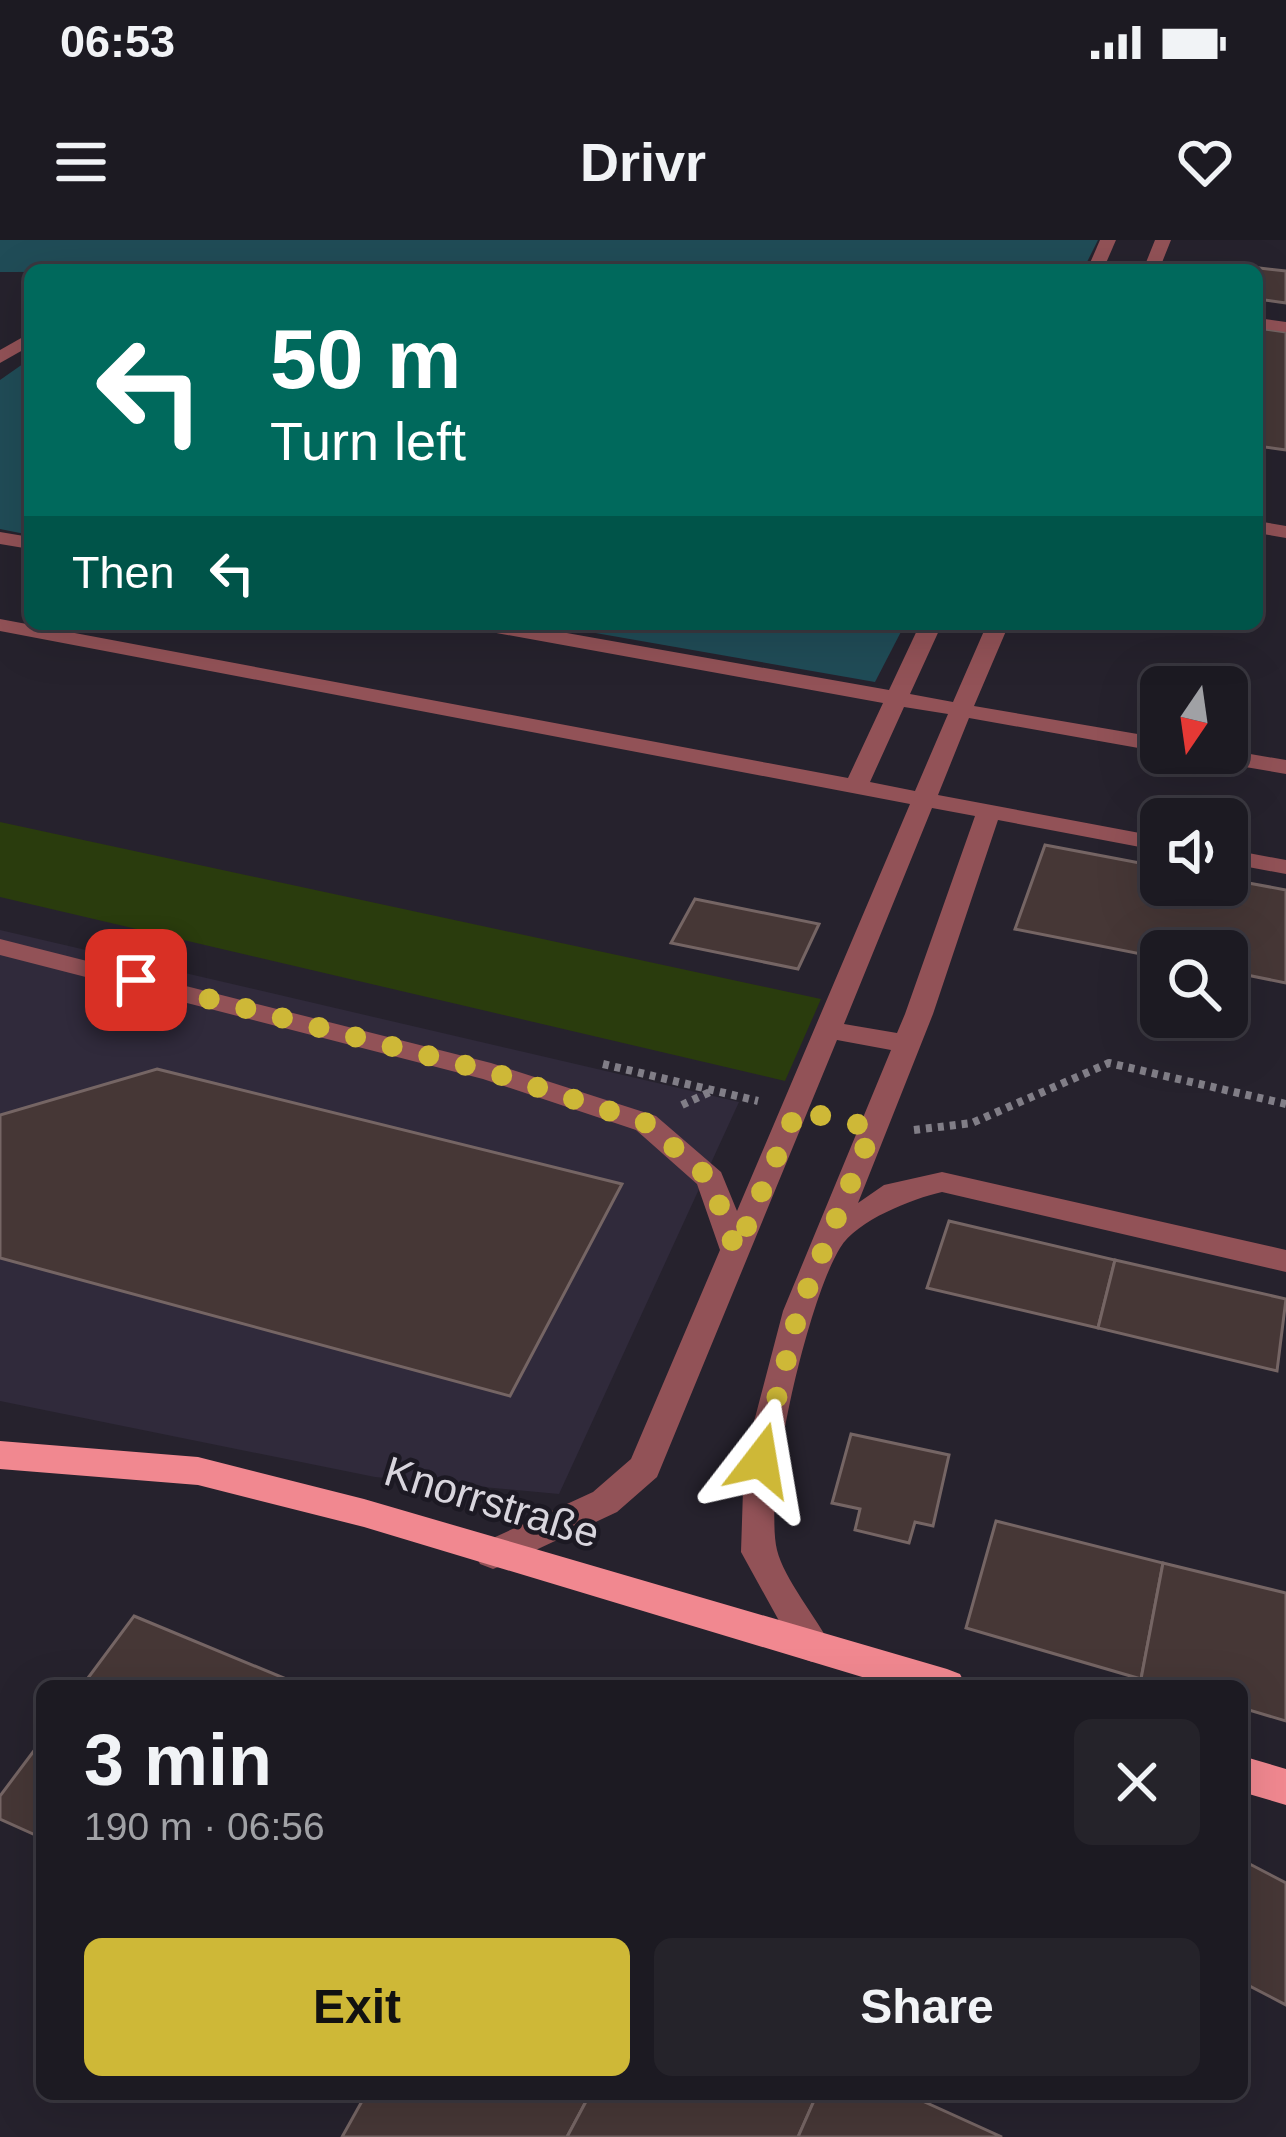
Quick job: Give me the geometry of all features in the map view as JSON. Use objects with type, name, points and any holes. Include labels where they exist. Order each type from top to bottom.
[{"type":"main road","name":"Knorrstraße","points":[[0,1455],[198,1471],[364,1513],[927,1680]]},
{"type":"main road","points":[[1248,1776],[1286,1787]]},
{"type":"street","points":[[27,630],[1140,840]]},
{"type":"street","points":[[514,630],[1140,742]]},
{"type":"street","points":[[856,786],[928,630]]},
{"type":"street","points":[[493,1554],[605,1502],[645,1467],[995,630]]},
{"type":"street","points":[[1248,761],[1286,767]]},
{"type":"street","points":[[812,1646],[759,1552],[761,1460],[799,1310],[913,1029],[989,811]]},
{"type":"street","points":[[1248,860],[1286,867]]},
{"type":"street","points":[[0,947],[491,1072],[646,1123],[710,1179],[736,1251]]},
{"type":"street","points":[[838,1015],[913,1029]]},
{"type":"street","points":[[830,1237],[895,1192],[942,1182],[1286,1261]]},
{"type":"path","points":[[873,1128],[937,1131],[972,1123],[1109,1063],[1286,1104]]},
{"type":"path","points":[[713,1090],[797,1110]]},
{"type":"shaded area","points":[[0,930],[739,1102],[559,1494],[375,1477],[0,1401]]},
{"type":"green space","points":[[0,822],[821,999],[785,1081],[0,897]]},
{"type":"water","points":[[0,240],[1098,240],[1086,264],[24,264],[24,272],[0,272]]},
{"type":"water","points":[[24,363],[24,534],[0,529],[0,380]]},
{"type":"water","points":[[578,630],[902,630],[875,682]]},
{"type":"building","points":[[1263,268],[1286,271],[1286,303],[1263,300]]},
{"type":"building","points":[[1263,329],[1286,332],[1286,450],[1263,447]]},
{"type":"building","points":[[1045,845],[1140,863],[1140,906],[1248,906],[1248,883],[1286,890],[1286,983],[1248,975],[1248,930],[1140,930],[1140,954],[1015,929]]},
{"type":"building","points":[[695,899],[819,924],[798,969],[671,943]]},
{"type":"building","points":[[157,1069],[622,1184],[510,1396],[0,1258],[0,1115]]},
{"type":"building","points":[[949,1221],[1115,1260],[1098,1328],[927,1288]]},
{"type":"building","points":[[1115,1260],[1286,1299],[1277,1371],[1098,1328]]},
{"type":"building","points":[[851,1434],[949,1455],[933,1526],[915,1522],[909,1543],[855,1530],[860,1509],[832,1503]]},
{"type":"building","points":[[996,1521],[1163,1563],[1141,1679],[966,1628]]},
{"type":"building","points":[[1163,1563],[1286,1593],[1286,1721],[1248,1710],[1248,1680],[1141,1679]]},
{"type":"building","points":[[134,1616],[289,1680],[86,1680]]},
{"type":"building","points":[[36,1748],[36,1835],[0,1819],[0,1796]]},
{"type":"building","points":[[1248,1863],[1286,1883],[1286,2005],[1248,1985]]},
{"type":"building","points":[[363,2100],[587,2100],[567,2137],[342,2137]]},
{"type":"building","points":[[587,2100],[814,2100],[798,2137],[567,2137]]},
{"type":"building","points":[[814,2100],[920,2100],[1002,2137],[798,2137]]},
{"type":"route","points":[[136,980],[491,1072],[646,1123],[710,1179],[736,1251],[797,1110],[873,1128],[799,1310],[761,1460]]}]
